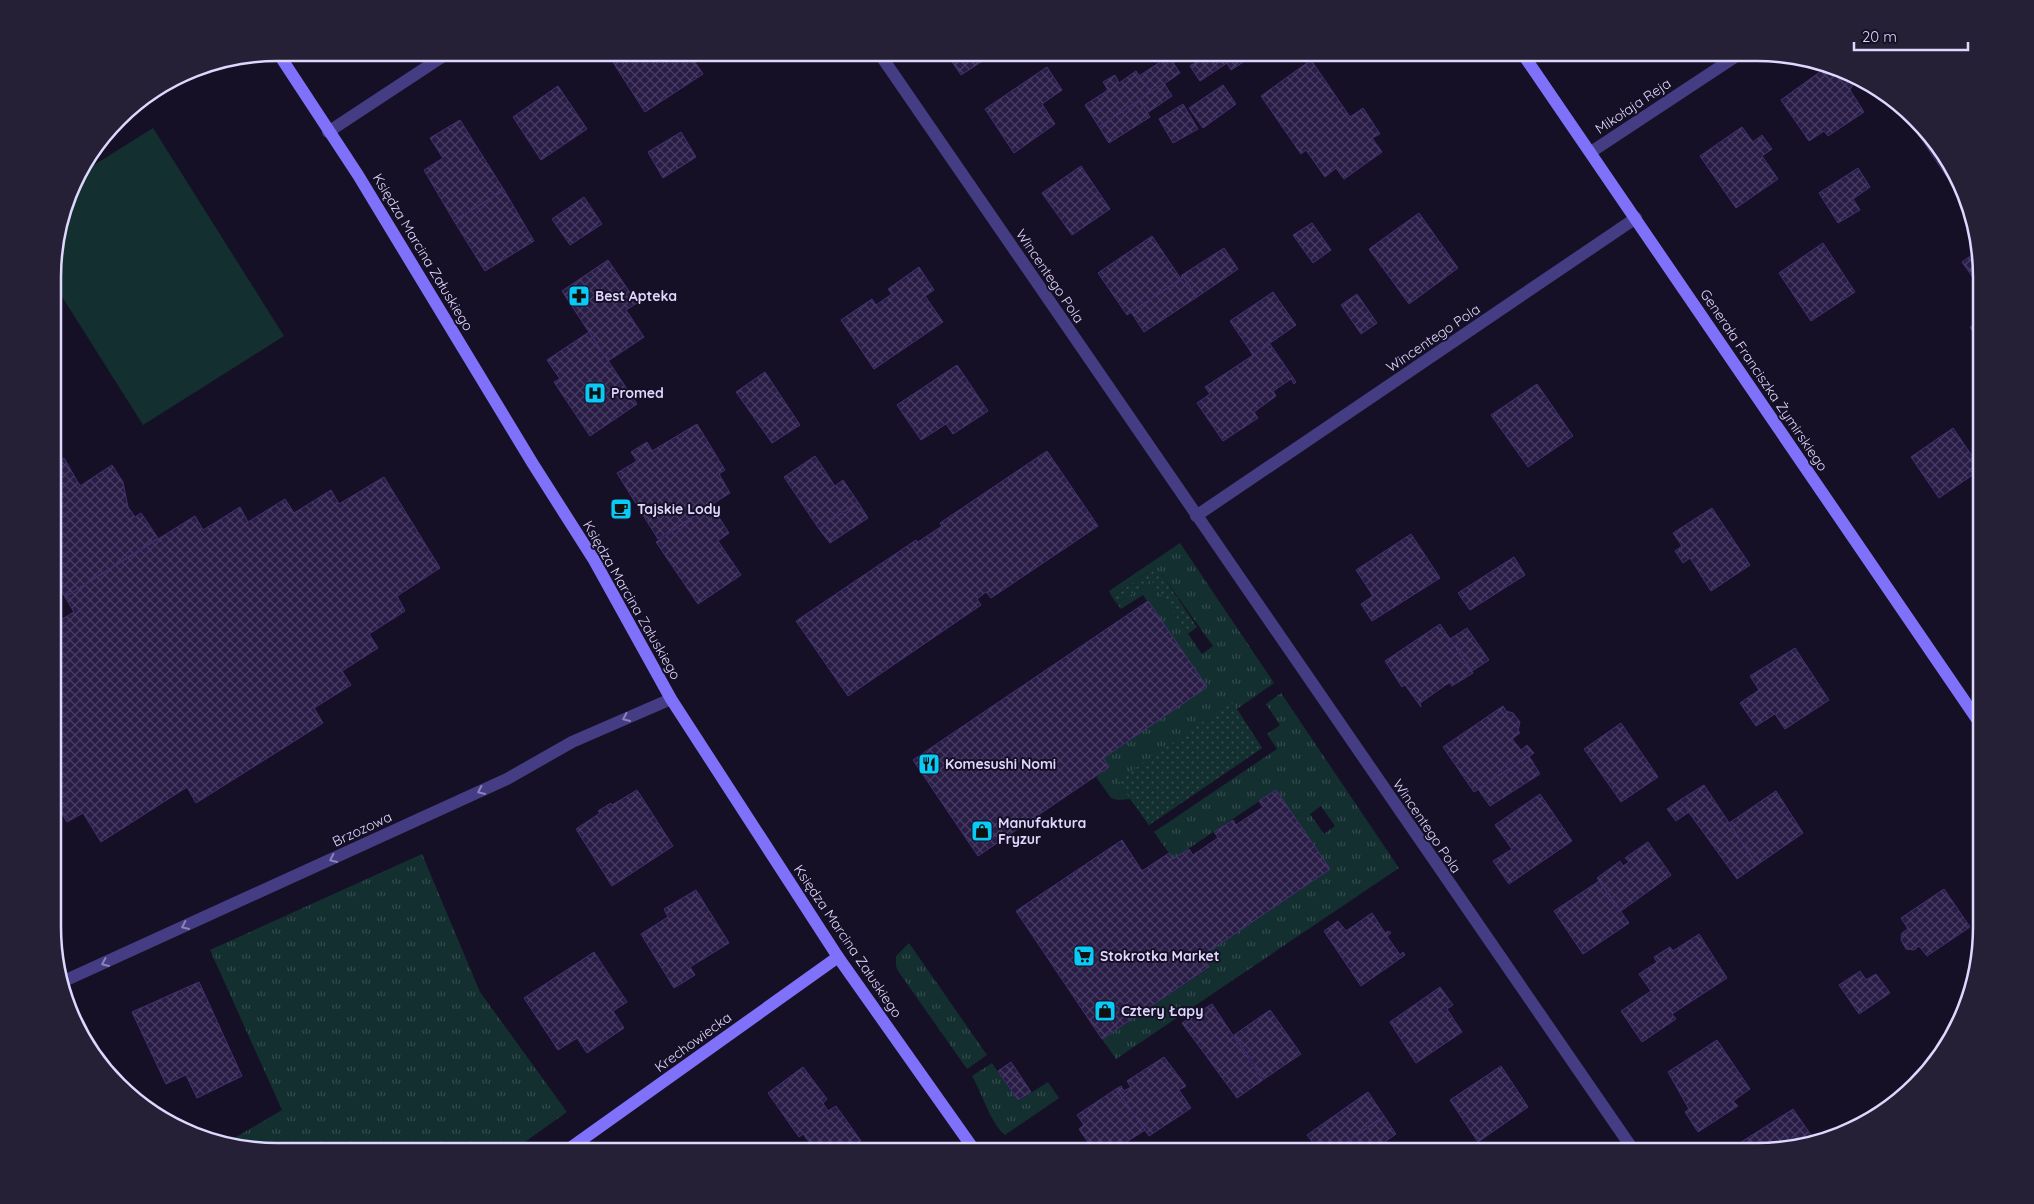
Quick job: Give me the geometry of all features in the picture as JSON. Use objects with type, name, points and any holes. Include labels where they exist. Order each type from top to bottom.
[{"type":"street","name":"Księdza Marcina Załuskiego","points":[[284,61],[328,132],[358,175],[533,464],[594,560],[671,699],[838,957],[970,1143]]},
{"type":"street","points":[[328,132],[434,61]]},
{"type":"street","name":"Wincentego Pola","points":[[885,61],[1628,1143]]},
{"type":"street","name":"Generała Franciszka Żymirskiego","points":[[1528,61],[1973,713]]},
{"type":"street","name":"Mikołaja Reja","points":[[1591,152],[1728,61]]},
{"type":"street","name":"Wincentego Pola","points":[[1196,516],[1636,218]]},
{"type":"street","name":"Brzozowa","points":[[68,979],[498,784],[572,742],[671,699]]},
{"type":"street","name":"Krechowiecka","points":[[577,1143],[838,957]]},
{"type":"green space","points":[[153,128],[284,336],[143,425],[61,295],[65,235],[78,195],[92,166]]},
{"type":"green space","points":[[1180,543],[1274,683],[1237,709],[1262,748],[1149,825],[1130,799],[1118,800],[1111,798],[1096,777],[1109,767],[1103,758],[1207,687],[1143,595],[1121,609],[1117,604],[1151,580],[1202,654],[1213,646],[1162,575],[1149,572],[1112,597],[1109,591]]},
{"type":"green space","points":[[1156,571],[1162,575],[1197,627],[1188,634],[1151,580],[1117,604],[1112,597],[1149,572]]},
{"type":"green space","points":[[1281,693],[1399,868],[1116,1059],[1102,1039],[1209,968],[1202,956],[1330,869],[1276,790],[1173,859],[1154,832],[1277,749],[1267,734],[1280,725],[1266,704]],"holes":[[[1321,806],[1335,826],[1324,834],[1310,814]]]},
{"type":"green space","points":[[1232,702],[1262,748],[1149,825],[1118,780]]},
{"type":"green space","points":[[422,854],[480,992],[567,1112],[523,1143],[278,1143],[233,1139],[282,1110],[210,950]]},
{"type":"green space","points":[[909,943],[987,1055],[967,1069],[898,971],[896,956]]},
{"type":"green space","points":[[992,1063],[1018,1101],[1048,1082],[1059,1098],[1005,1135],[995,1124],[972,1076]]},
{"type":"building","points":[[612,61],[694,61],[703,74],[645,112]]},
{"type":"building","points":[[951,61],[983,61],[961,75]]},
{"type":"building","points":[[1162,61],[1172,61],[1180,73],[1151,93],[1139,76]]},
{"type":"building","points":[[1198,61],[1245,61],[1231,70],[1227,63],[1200,81],[1190,66]]},
{"type":"building","points":[[1312,61],[1350,117],[1363,108],[1380,134],[1372,138],[1382,152],[1344,179],[1336,168],[1325,177],[1306,150],[1301,154],[1261,96]]},
{"type":"building","points":[[1047,67],[1062,90],[1042,104],[1055,124],[1014,153],[985,109]]},
{"type":"building","points":[[1136,71],[1151,93],[1099,127],[1085,105],[1108,90],[1103,82],[1115,75],[1119,83]]},
{"type":"building","points":[[1820,71],[1853,84],[1850,90],[1864,112],[1828,136],[1824,131],[1809,141],[1781,100]]},
{"type":"building","points":[[1164,83],[1172,96],[1147,113],[1139,100]]},
{"type":"building","points":[[1223,85],[1236,104],[1203,128],[1189,108]]},
{"type":"building","points":[[558,86],[587,129],[541,160],[513,117]]},
{"type":"building","points":[[1139,100],[1150,117],[1109,143],[1099,127]]},
{"type":"building","points":[[1183,104],[1198,129],[1173,143],[1159,119]]},
{"type":"building","points":[[460,120],[504,190],[454,221],[424,170],[443,158],[430,138]]},
{"type":"building","points":[[1742,127],[1753,142],[1762,135],[1772,149],[1762,156],[1778,179],[1736,208],[1700,156]]},
{"type":"building","points":[[681,132],[696,157],[663,178],[648,152]]},
{"type":"building","points":[[1918,134],[1936,157],[1949,181]]},
{"type":"building","points":[[1081,166],[1110,209],[1072,235],[1042,193]]},
{"type":"building","points":[[1858,168],[1870,187],[1853,199],[1860,210],[1838,223],[1819,193]]},
{"type":"building","points":[[504,190],[534,241],[485,271],[454,221]]},
{"type":"building","points":[[584,197],[602,224],[570,245],[552,219]]},
{"type":"building","points":[[1419,213],[1458,268],[1409,304],[1369,249]]},
{"type":"building","points":[[1312,223],[1331,250],[1313,263],[1293,235]]},
{"type":"building","points":[[1152,236],[1181,279],[1127,315],[1098,273]]},
{"type":"building","points":[[1823,243],[1855,292],[1811,321],[1779,273]]},
{"type":"building","points":[[1224,248],[1238,269],[1197,297],[1182,275]]},
{"type":"building","points":[[1971,255],[1973,278],[1962,262]]},
{"type":"building","points":[[608,260],[637,303],[626,310],[644,337],[608,361],[562,291]]},
{"type":"building","points":[[919,267],[934,290],[925,296],[943,322],[874,369],[841,320],[872,299],[876,305],[892,294],[888,289]]},
{"type":"building","points":[[1182,275],[1197,297],[1144,332],[1131,312],[1181,279]]},
{"type":"building","points":[[1273,292],[1296,325],[1253,355],[1230,321]]},
{"type":"building","points":[[1357,294],[1377,323],[1361,334],[1341,305]]},
{"type":"building","name":"Promed","points":[[589,332],[637,404],[590,436],[554,382],[560,379],[547,360]]},
{"type":"building","points":[[1270,344],[1296,382],[1294,384],[1291,379],[1273,391],[1276,396],[1254,412],[1258,418],[1223,441],[1197,403],[1210,394],[1205,387]]},
{"type":"building","points":[[957,365],[988,411],[953,434],[946,424],[921,440],[897,405]]},
{"type":"building","points":[[765,372],[800,425],[772,443],[736,392]]},
{"type":"building","points":[[1537,384],[1573,436],[1528,467],[1491,415]]},
{"type":"building","points":[[697,424],[725,470],[719,474],[730,493],[658,539],[617,473],[637,461],[631,452],[647,442],[652,451]]},
{"type":"building","points":[[1953,428],[1973,457],[1973,475],[1939,498],[1911,457]]},
{"type":"building","points":[[1047,451],[1098,526],[991,598],[986,592],[977,599],[981,605],[848,696],[796,621],[916,540],[918,542],[942,526],[940,523]]},
{"type":"building","points":[[815,456],[835,486],[843,480],[858,502],[819,529],[784,477]]},
{"type":"building","points":[[64,458],[80,486],[112,465],[123,482],[128,507],[135,517],[141,513],[158,538],[65,597],[61,590],[61,460]]},
{"type":"building","points":[[384,477],[440,568],[397,596],[405,611],[369,634],[378,648],[342,671],[351,685],[314,708],[323,723],[196,803],[187,787],[101,842],[83,813],[67,822],[61,812],[61,620],[74,612],[65,597],[195,516],[203,530],[240,507],[248,522],[285,499],[294,513],[331,490],[339,504]]},
{"type":"building","points":[[858,502],[868,518],[830,543],[819,529]]},
{"type":"building","points":[[711,505],[729,533],[718,541],[741,575],[698,604],[656,542]]},
{"type":"building","points":[[1712,508],[1750,565],[1711,591],[1690,558],[1683,563],[1675,551],[1682,546],[1673,533]]},
{"type":"building","points":[[1411,534],[1440,578],[1372,621],[1361,604],[1373,596],[1356,570]]},
{"type":"building","points":[[1514,557],[1525,575],[1470,610],[1458,593]]},
{"type":"building","points":[[1148,601],[1207,687],[1103,758],[1109,767],[978,856],[913,760]]},
{"type":"building","points":[[1440,624],[1473,673],[1452,686],[1450,682],[1420,703],[1421,707],[1405,685],[1402,687],[1385,661]]},
{"type":"building","points":[[1467,628],[1489,660],[1472,671],[1450,639]]},
{"type":"building","points":[[1795,648],[1829,700],[1785,729],[1775,714],[1756,726],[1740,703],[1759,690],[1750,676]]},
{"type":"building","points":[[1503,706],[1506,711],[1513,713],[1520,722],[1518,730],[1520,733],[1512,739],[1521,750],[1527,745],[1534,753],[1474,792],[1443,747]]},
{"type":"building","points":[[1621,723],[1658,777],[1621,802],[1584,749]]},
{"type":"building","points":[[1529,756],[1540,774],[1490,806],[1478,789]]},
{"type":"building","points":[[1704,785],[1757,865],[1737,879],[1680,800]]},
{"type":"building","points":[[637,790],[673,846],[612,886],[576,829],[600,813],[598,811]]},
{"type":"building","points":[[1276,790],[1330,869],[1202,956],[1209,967],[1102,1039],[1016,911],[1122,840],[1142,871],[1169,853],[1173,859],[1189,849],[1193,855],[1218,838],[1214,832],[1233,820],[1236,825],[1263,807],[1259,801]]},
{"type":"building","points":[[1776,791],[1803,833],[1757,865],[1729,823]]},
{"type":"building","points":[[1540,794],[1572,841],[1509,884],[1493,861],[1512,849],[1495,825]]},
{"type":"building","points":[[1680,800],[1689,812],[1676,821],[1667,809]]},
{"type":"building","points":[[1648,842],[1671,875],[1621,911],[1597,878],[1620,861],[1623,866],[1629,862],[1625,858]]},
{"type":"building","points":[[1599,881],[1629,923],[1583,954],[1554,911]]},
{"type":"building","points":[[1944,889],[1970,927],[1927,956],[1919,946],[1914,950],[1906,949],[1901,940],[1902,933],[1908,929],[1901,918]]},
{"type":"building","points":[[696,890],[729,943],[690,967],[695,975],[674,988],[641,934],[668,917],[664,909]]},
{"type":"building","points":[[1372,913],[1385,933],[1389,931],[1391,933],[1387,936],[1400,955],[1403,952],[1405,955],[1361,986],[1324,931],[1338,921],[1346,931]]},
{"type":"building","points":[[1699,934],[1727,978],[1672,1014],[1676,1019],[1642,1042],[1621,1011],[1651,991],[1639,974],[1657,962],[1654,957],[1670,947],[1673,951]]},
{"type":"building","points":[[594,952],[627,1002],[613,1011],[624,1028],[587,1053],[577,1038],[558,1050],[524,998]]},
{"type":"building","points":[[1860,971],[1866,980],[1876,974],[1890,993],[1859,1014],[1839,985]]},
{"type":"building","points":[[199,982],[242,1076],[197,1098],[186,1075],[166,1084],[132,1012]]},
{"type":"building","points":[[1440,987],[1453,1005],[1447,1009],[1462,1032],[1416,1063],[1390,1022]]},
{"type":"building","points":[[1212,1004],[1263,1080],[1237,1098],[1182,1023]]},
{"type":"building","points":[[1270,1010],[1301,1054],[1264,1079],[1234,1035]]},
{"type":"building","points":[[1717,1040],[1750,1089],[1733,1101],[1738,1106],[1698,1132],[1685,1112],[1689,1109],[1668,1072]]},
{"type":"building","points":[[1164,1057],[1186,1086],[1179,1090],[1191,1108],[1149,1136],[1116,1089],[1121,1086],[1124,1091],[1131,1087],[1127,1081]]},
{"type":"building","points":[[1011,1062],[1031,1092],[1018,1100],[998,1071]]},
{"type":"building","points":[[1501,1066],[1528,1107],[1478,1142],[1450,1100]]},
{"type":"building","points":[[803,1067],[827,1099],[823,1103],[828,1111],[836,1106],[861,1141],[858,1143],[810,1143],[803,1134],[799,1137],[768,1093]]},
{"type":"building","points":[[1116,1089],[1145,1130],[1125,1143],[1089,1143],[1079,1129],[1084,1125],[1077,1115]]},
{"type":"building","points":[[1368,1092],[1384,1116],[1345,1143],[1313,1143],[1307,1135]]},
{"type":"building","points":[[1793,1109],[1811,1135],[1785,1141],[1740,1143]]},
{"type":"building","points":[[1384,1116],[1396,1134],[1383,1143],[1347,1142]]},
{"type":"place","name":"Best Apteka","points":[[579,296]]},
{"type":"place","name":"Promed","points":[[595,393]]},
{"type":"place","name":"Tajskie Lody","points":[[621,509]]},
{"type":"place","name":"Komesushi Nomi","points":[[929,764]]},
{"type":"place","name":"Manufaktura Fryzur","points":[[982,831]]},
{"type":"place","name":"Stokrotka Market","points":[[1084,956]]},
{"type":"place","name":"Cztery Łapy","points":[[1105,1011]]}]
